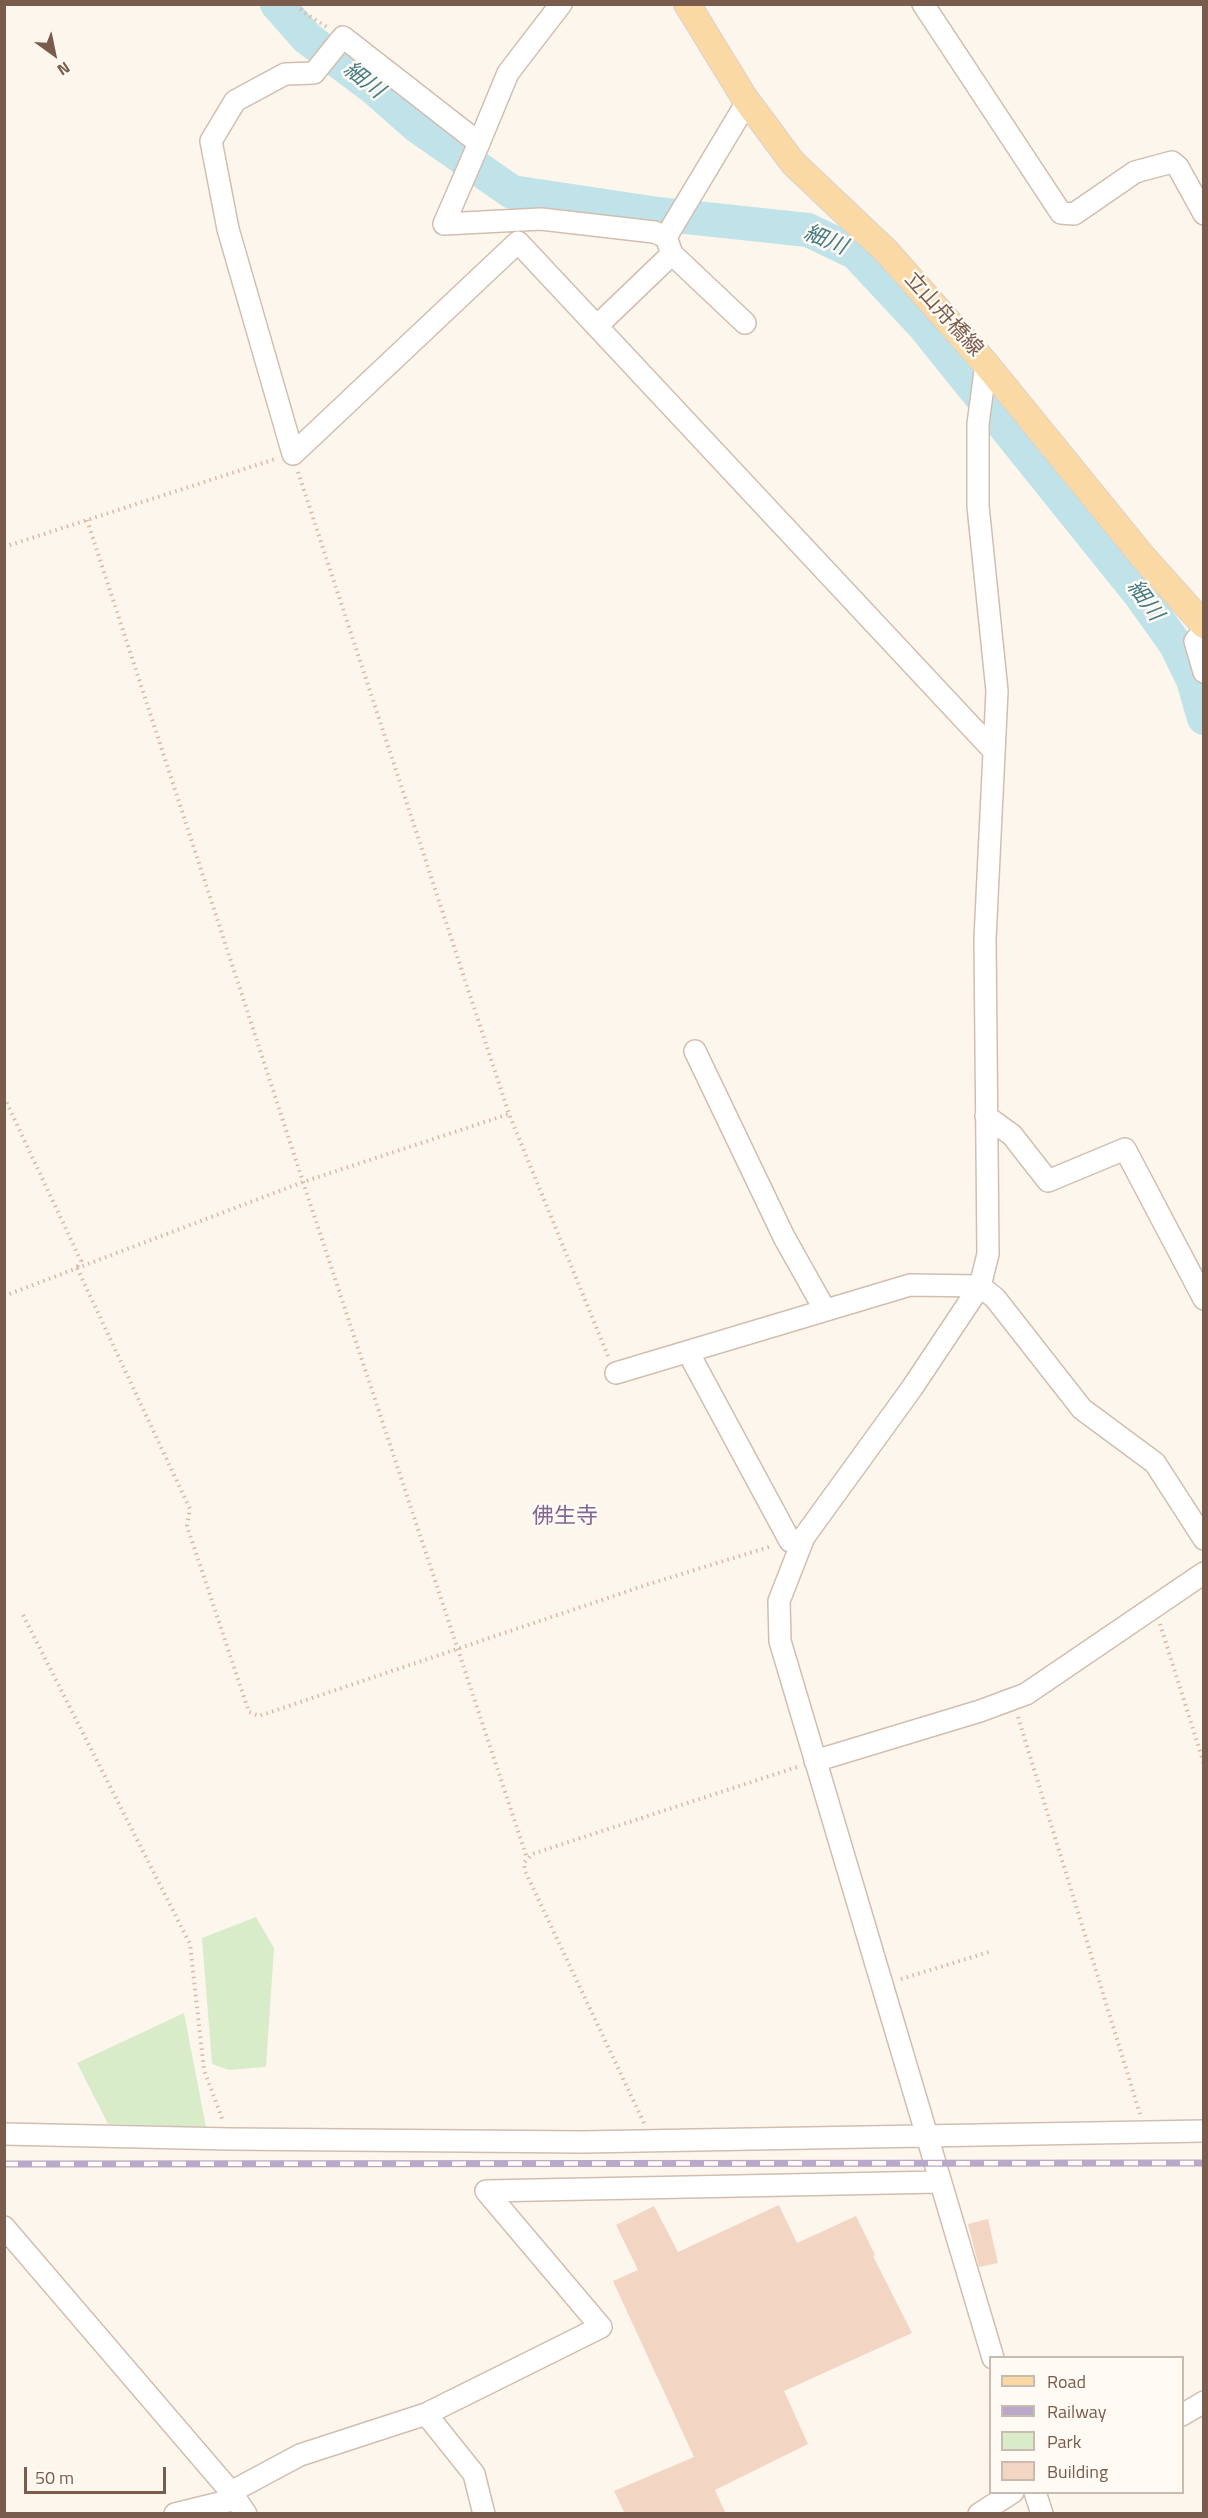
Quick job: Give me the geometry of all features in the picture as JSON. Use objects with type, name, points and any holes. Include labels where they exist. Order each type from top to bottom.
[{"type":"main road","name":"立山舟橋線","points":[[687,4],[747,102],[794,163],[887,252],[986,364],[1143,557],[1203,625]]},
{"type":"street","points":[[561,4],[508,73],[444,224],[541,219],[654,232],[745,323]]},
{"type":"street","points":[[923,4],[1061,213],[1074,214],[1135,172],[1172,162],[1178,166],[1203,214]]},
{"type":"street","points":[[479,143],[343,37],[314,73],[285,74],[235,101],[211,141],[228,229],[292,454],[518,242],[994,751]]},
{"type":"street","points":[[597,326],[669,246],[747,102]]},
{"type":"street","points":[[986,364],[978,424],[978,506],[998,691],[985,939],[987,1254],[980,1286],[912,1388],[804,1537],[779,1601],[780,1641],[992,2356]]},
{"type":"street","points":[[1203,631],[1195,641],[1203,672]]},
{"type":"street","points":[[695,1052],[784,1237],[825,1310]]},
{"type":"street","points":[[986,1116],[1012,1135],[1048,1180],[1125,1149],[1203,1299]]},
{"type":"street","points":[[616,1373],[910,1285],[980,1286],[995,1298],[1082,1409],[1155,1462],[1203,1539]]},
{"type":"street","points":[[688,1352],[790,1541]]},
{"type":"street","points":[[814,1761],[1026,1694],[1203,1573]]},
{"type":"street","points":[[4,2134],[230,2139],[651,2141],[1203,2131]]},
{"type":"street","points":[[175,2514],[238,2501],[300,2455],[426,2414],[601,2327],[486,2191],[939,2182]]},
{"type":"street","points":[[4,2227],[238,2501]]},
{"type":"street","points":[[1184,2414],[1203,2402]]},
{"type":"street","points":[[426,2414],[474,2474],[484,2514]]},
{"type":"street","points":[[980,2514],[1011,2494]]},
{"type":"street","points":[[1035,2494],[1042,2514]]},
{"type":"path","points":[[297,4],[303,12],[343,37]]},
{"type":"path","points":[[4,547],[292,454],[509,1114],[616,1373]]},
{"type":"path","points":[[87,520],[527,1858]]},
{"type":"path","points":[[4,1097],[81,1261],[77,1268]]},
{"type":"path","points":[[4,1296],[303,1182],[509,1114]]},
{"type":"path","points":[[77,1268],[190,1509],[187,1526],[249,1712],[259,1716],[646,1585],[790,1541]]},
{"type":"path","points":[[1155,1606],[1203,1764]]},
{"type":"path","points":[[23,1615],[190,1944],[204,2070],[230,2139]]},
{"type":"path","points":[[1013,1699],[1145,2132]]},
{"type":"path","points":[[651,2141],[525,1871],[524,1863],[527,1858],[814,1761]]},
{"type":"path","points":[[881,1984],[989,1952]]},
{"type":"green space","points":[[256,1917],[274,1948],[266,2067],[229,2070],[212,2064],[202,1938]]},
{"type":"green space","points":[[184,2013],[206,2127],[108,2124],[77,2063]]},
{"type":"building","points":[[779,2205],[797,2243],[856,2216],[875,2255],[873,2256],[912,2333],[784,2391],[808,2444],[715,2490],[726,2514],[625,2514],[614,2491],[694,2457],[613,2281],[638,2270],[616,2225],[654,2206],[678,2252]]},
{"type":"building","points":[[988,2219],[998,2263],[979,2267],[968,2224]]},
{"type":"waterway","name":"細川","points":[[277,4],[307,38],[375,89],[417,126],[512,192],[658,214],[808,230],[856,253],[925,327],[1139,593],[1176,645],[1193,680],[1204,718]]},
{"type":"railway","points":[[4,2164],[1204,2163]]},
{"type":"district","name":"佛生寺","points":[[565,1518]]}]
